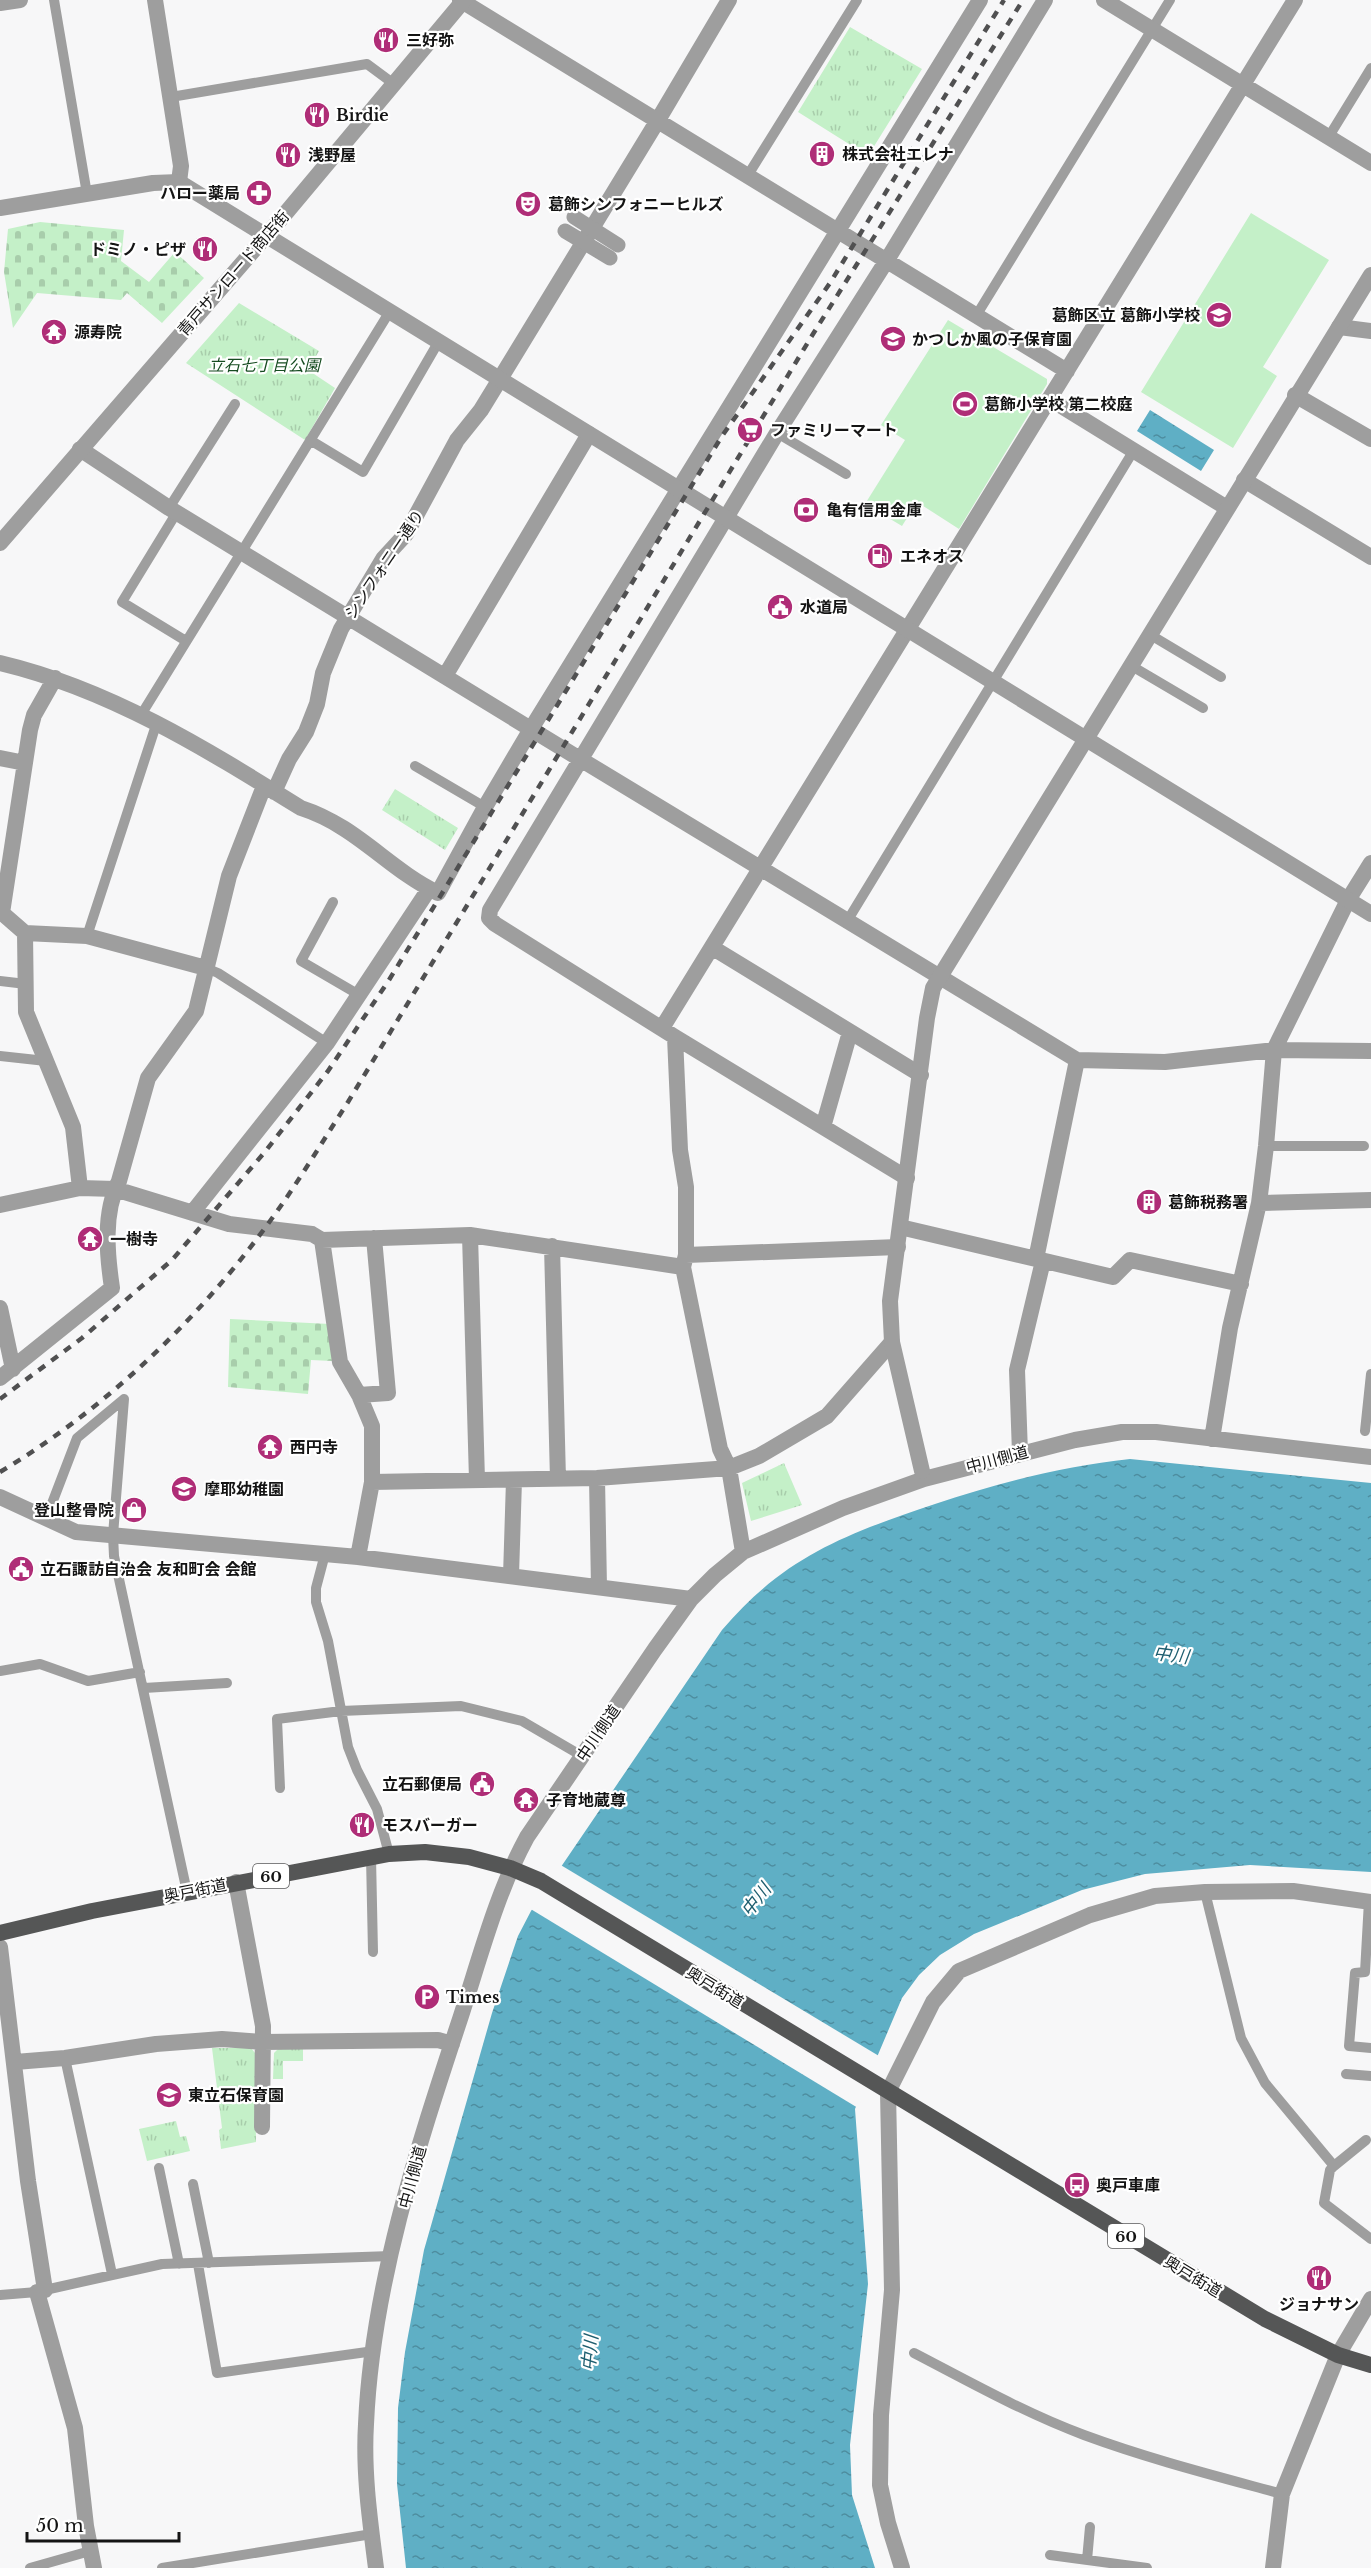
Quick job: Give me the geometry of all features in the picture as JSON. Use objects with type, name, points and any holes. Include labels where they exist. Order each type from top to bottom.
[{"type":"main road","name":"奥戸街道","points":[[0,1933],[92,1911],[390,1854],[447,1854],[485,1860],[541,1881],[1265,2319],[1338,2355],[1371,2365]]},
{"type":"street","points":[[0,3],[20,0]]},
{"type":"street","points":[[155,0],[181,166],[179,183]]},
{"type":"street","points":[[462,0],[1067,370]]},
{"type":"street","name":"青戸サンロード商店街","points":[[0,543],[267,235],[462,0]]},
{"type":"street","name":"シンフォニー通り","points":[[6,1374],[112,1288],[107,1255],[112,1197],[148,1078],[196,1011],[229,876],[269,789],[306,732],[317,704],[323,673],[340,629],[383,559],[406,534],[425,503],[439,470],[451,450],[481,410],[729,0]]},
{"type":"street","points":[[192,1213],[327,1043],[433,891],[980,0]]},
{"type":"street","points":[[907,1178],[668,1032],[489,918],[494,900],[725,518],[887,260],[1045,0]]},
{"type":"street","points":[[1104,0],[1243,87],[1371,163]]},
{"type":"street","points":[[743,1552],[729,1468],[720,1449],[684,1261],[686,1187],[668,1032],[712,948],[759,869],[1295,0]]},
{"type":"street","points":[[0,208],[153,183],[179,183],[1371,914]]},
{"type":"street","points":[[616,249],[571,222],[616,249]]},
{"type":"street","points":[[923,1475],[892,1342],[890,1301],[927,1017],[938,978],[1371,275]]},
{"type":"street","points":[[1339,327],[1371,330]]},
{"type":"street","points":[[1295,395],[1371,439]]},
{"type":"street","points":[[1050,399],[1227,508]]},
{"type":"street","points":[[445,676],[589,434]]},
{"type":"street","points":[[80,449],[173,510],[242,550],[846,923],[1077,1060],[1165,1062],[1274,1050],[1371,1051]]},
{"type":"street","points":[[1244,480],[1371,557]]},
{"type":"street","points":[[0,663],[55,678],[157,722],[301,808],[326,816],[344,827],[433,891]]},
{"type":"street","points":[[55,678],[34,716],[1,913],[26,933],[87,936],[206,968]]},
{"type":"street","points":[[0,758],[25,763]]},
{"type":"street","points":[[1212,1439],[1230,1328],[1258,1203],[1266,1146],[1274,1050],[1348,900],[1371,863]]},
{"type":"street","points":[[26,933],[26,1012],[73,1127],[80,1188]]},
{"type":"street","points":[[712,948],[921,1075]]},
{"type":"street","points":[[823,1127],[850,1032]]},
{"type":"street","points":[[1020,1453],[1017,1370],[1077,1060]]},
{"type":"street","points":[[0,1205],[80,1188],[115,1190],[228,1224],[312,1234],[322,1240],[470,1235],[684,1261],[898,1247]]},
{"type":"street","points":[[1258,1203],[1371,1200]]},
{"type":"street","points":[[900,1227],[1113,1277],[1130,1260],[1241,1284]]},
{"type":"street","points":[[470,1235],[477,1480]]},
{"type":"street","points":[[359,1395],[388,1393],[374,1238]]},
{"type":"street","points":[[322,1240],[340,1362],[359,1395],[372,1426],[372,1482],[358,1557]]},
{"type":"street","points":[[552,1246],[558,1479]]},
{"type":"street","points":[[0,1308],[6,1374]]},
{"type":"street","points":[[372,1482],[597,1478],[729,1468],[759,1456],[827,1416],[892,1342]]},
{"type":"street","name":"中川側道","points":[[376,2568],[367,2489],[365,2425],[374,2351],[391,2256],[415,2162],[452,2044],[510,1868],[527,1837],[691,1599],[743,1552],[843,1508],[923,1475],[1075,1440],[1122,1432],[1156,1432],[1371,1457]]},
{"type":"street","points":[[597,1478],[599,1587]]},
{"type":"street","points":[[511,1576],[514,1480]]},
{"type":"street","points":[[0,1497],[76,1532],[358,1557],[691,1599]]},
{"type":"street","points":[[236,1882],[263,2026],[262,2127]]},
{"type":"street","points":[[902,2568],[888,2523],[880,2485],[881,2415],[892,2290],[884,2090],[933,2002],[959,1971],[1090,1915],[1155,1896],[1205,1892],[1293,1891],[1370,1902]]},
{"type":"street","points":[[0,1947],[41,2291],[75,2428],[94,2568]]},
{"type":"street","points":[[15,2062],[65,2058],[156,2044],[222,2039],[263,2042],[438,2040],[452,2044]]},
{"type":"street","points":[[1273,2568],[1274,2542],[1282,2494],[1338,2355],[1371,2299]]},
{"type":"lane","points":[[54,0],[87,194]]},
{"type":"lane","points":[[748,175],[857,0]]},
{"type":"lane","points":[[976,316],[1170,0]]},
{"type":"lane","points":[[171,97],[367,64],[394,84]]},
{"type":"lane","points":[[1328,138],[1371,68]]},
{"type":"lane","points":[[141,715],[390,311]]},
{"type":"lane","points":[[310,440],[363,472],[439,341]]},
{"type":"lane","points":[[186,641],[122,602],[235,404]]},
{"type":"lane","points":[[777,433],[846,474]]},
{"type":"lane","points":[[846,923],[1134,450]]},
{"type":"lane","points":[[1149,634],[1221,677]]},
{"type":"lane","points":[[1130,664],[1203,708]]},
{"type":"lane","points":[[87,936],[157,722]]},
{"type":"lane","points":[[415,766],[485,807]]},
{"type":"lane","points":[[333,902],[301,961],[360,996]]},
{"type":"lane","points":[[206,968],[218,973],[327,1043]]},
{"type":"lane","points":[[0,981],[26,984]]},
{"type":"lane","points":[[0,1056],[46,1061]]},
{"type":"lane","points":[[1266,1146],[1364,1146]]},
{"type":"lane","points":[[1365,1431],[1371,1374]]},
{"type":"lane","points":[[46,1519],[77,1438],[124,1399],[113,1535],[114,1556],[187,1892]]},
{"type":"lane","points":[[325,1554],[316,1588],[316,1602],[328,1641],[348,1747],[377,1809],[390,1854]]},
{"type":"lane","points":[[0,1671],[40,1664],[88,1681],[140,1671]]},
{"type":"lane","points":[[144,1688],[227,1683]]},
{"type":"lane","points":[[280,1788],[277,1719],[341,1711],[461,1706],[522,1721],[582,1756]]},
{"type":"lane","points":[[371,1857],[373,1952]]},
{"type":"lane","points":[[1205,1892],[1241,2038],[1265,2084],[1334,2166]]},
{"type":"lane","points":[[1370,1902],[1368,1972],[1355,1973],[1349,2046],[1371,2048]]},
{"type":"lane","points":[[65,2058],[112,2274]]},
{"type":"lane","points":[[1346,2074],[1371,2076]]},
{"type":"lane","points":[[1366,2140],[1330,2170],[1324,2203],[1371,2239]]},
{"type":"lane","points":[[159,2168],[179,2264]]},
{"type":"lane","points":[[193,2184],[217,2373],[374,2351]]},
{"type":"lane","points":[[0,2295],[41,2291],[145,2266],[391,2256]]},
{"type":"lane","points":[[915,2353],[1032,2413],[1082,2434],[1138,2454],[1282,2494]]},
{"type":"lane","points":[[1087,2560],[1090,2527]]},
{"type":"lane","points":[[162,2568],[372,2534]]},
{"type":"lane","points":[[30,2568],[90,2551]]},
{"type":"lane","points":[[1050,2556],[1147,2568]]},
{"type":"green space","points":[[850,27],[922,69],[868,156],[798,112]]},
{"type":"green space","points":[[1251,213],[1329,260],[1263,367],[1277,376],[1233,448],[1141,392]]},
{"type":"green space","points":[[40,222],[124,230],[121,261],[149,282],[175,252],[204,278],[162,323],[127,293],[121,300],[37,293],[13,328],[4,272],[8,229]]},
{"type":"green space","name":"立石七丁目公園","points":[[239,303],[319,351],[308,370],[335,388],[305,440],[186,363]]},
{"type":"green space","name":"葛飾小学校 第二校庭","points":[[948,320],[1047,379],[1047,384],[959,529],[917,502],[902,526],[865,504],[905,440],[881,425]]},
{"type":"green space","points":[[395,789],[458,828],[445,850],[382,810]]},
{"type":"green space","points":[[230,1319],[330,1324],[332,1361],[311,1360],[308,1394],[228,1387]]},
{"type":"green space","points":[[784,1463],[802,1505],[751,1521],[742,1483]]},
{"type":"green space","points":[[212,2048],[251,2048],[255,2053],[256,2142],[221,2149],[219,2130],[222,2128]]},
{"type":"green space","points":[[278,2049],[303,2049],[303,2061],[283,2061],[283,2079],[273,2079],[274,2053]]},
{"type":"green space","points":[[176,2121],[180,2137],[186,2136],[190,2151],[147,2161],[139,2129]]},
{"type":"water","points":[[1150,410],[1214,450],[1201,471],[1137,431]]},
{"type":"water","name":"中川","points":[[1130,1459],[1371,1483],[1371,1872],[1250,1865],[1145,1874],[1082,1890],[974,1934],[940,1955],[919,1975],[902,1998],[855,2109],[868,2284],[850,2445],[852,2495],[875,2568],[406,2568],[397,2484],[398,2408],[405,2352],[424,2250],[492,2013],[518,1936],[531,1911],[722,1630],[769,1583],[819,1550],[903,1515],[959,1496],[1031,1476]]},
{"type":"pier","points":[[559,1864],[879,2056],[858,2108],[529,1908]]},
{"type":"railway","points":[[0,1399],[82,1338],[172,1260],[264,1153],[328,1071],[389,980],[722,436],[830,283],[1004,0]]},
{"type":"railway","points":[[0,1472],[83,1415],[160,1349],[228,1275],[289,1194],[348,1102],[813,334],[1023,0]]},
{"type":"place","name":"三好弥","points":[[386,40]]},
{"type":"place","name":"Birdie","points":[[317,115]]},
{"type":"place","name":"株式会社エレナ","points":[[822,154]]},
{"type":"place","name":"浅野屋","points":[[288,155]]},
{"type":"place","name":"ハロー薬局","points":[[259,193]]},
{"type":"place","name":"葛飾シンフォニーヒルズ","points":[[528,204]]},
{"type":"place","name":"ドミノ・ピザ","points":[[205,249]]},
{"type":"place","name":"葛飾区立 葛飾小学校","points":[[1219,315]]},
{"type":"place","name":"源寿院","points":[[54,332]]},
{"type":"place","name":"かつしか風の子保育園","points":[[893,339]]},
{"type":"place","name":"葛飾小学校 第二校庭","points":[[965,404]]},
{"type":"place","name":"ファミリーマート","points":[[750,430]]},
{"type":"place","name":"亀有信用金庫","points":[[806,510]]},
{"type":"place","name":"エネオス","points":[[880,556]]},
{"type":"place","name":"水道局","points":[[780,607]]},
{"type":"place","name":"葛飾税務署","points":[[1149,1202]]},
{"type":"place","name":"一樹寺","points":[[90,1239]]},
{"type":"place","name":"西円寺","points":[[270,1447]]},
{"type":"place","name":"摩耶幼稚園","points":[[184,1489]]},
{"type":"place","name":"登山整骨院","points":[[134,1510]]},
{"type":"place","name":"立石諏訪自治会 友和町会 会館","points":[[21,1569]]},
{"type":"place","name":"立石郵便局","points":[[482,1784]]},
{"type":"place","name":"子育地蔵尊","points":[[526,1800]]},
{"type":"place","name":"モスバーガー","points":[[362,1825]]},
{"type":"place","name":"Times","points":[[427,1997]]},
{"type":"place","name":"東立石保育園","points":[[169,2095]]},
{"type":"place","name":"奥戸車庫","points":[[1077,2185]]},
{"type":"place","name":"ジョナサン","points":[[1319,2278]]}]
